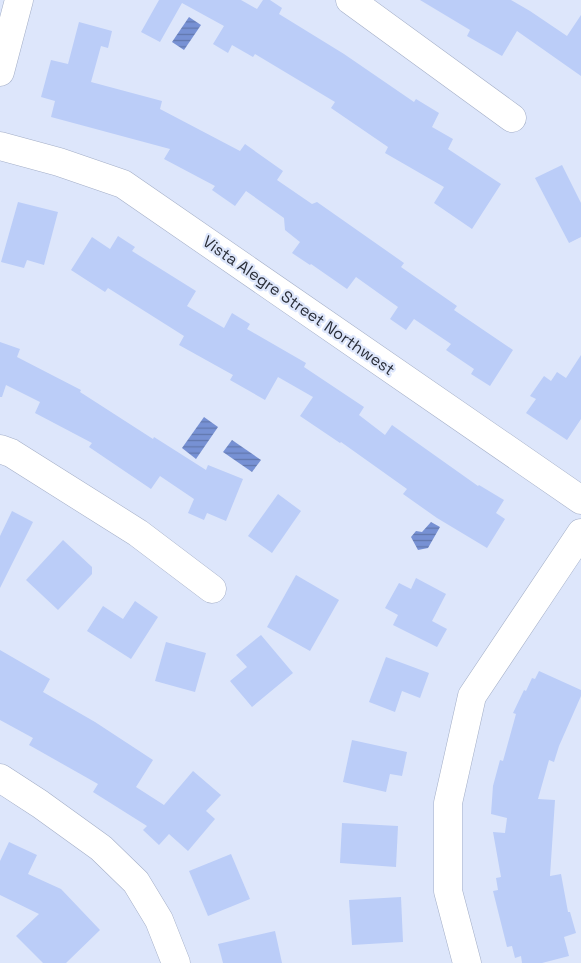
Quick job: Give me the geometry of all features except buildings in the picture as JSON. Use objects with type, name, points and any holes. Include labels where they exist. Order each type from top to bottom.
[{"type":"street","points":[[0,72],[20,0]]},
{"type":"street","points":[[350,0],[512,118]]},
{"type":"street","name":"Vista Alegre Street Northwest","points":[[0,146],[59,162],[122,184],[581,500]]},
{"type":"street","points":[[0,449],[11,453],[138,533],[212,589]]},
{"type":"street","points":[[467,963],[448,891],[448,803],[472,696],[581,533]]},
{"type":"street","points":[[0,778],[101,848],[136,882],[159,920],[176,963]]},
{"type":"water","points":[[189,17],[201,25],[184,50],[172,42]]},
{"type":"water","points":[[204,417],[218,427],[196,459],[182,448]]},
{"type":"water","points":[[232,440],[261,460],[252,472],[223,452]]},
{"type":"water","points":[[431,522],[440,527],[428,548],[418,550],[411,537],[416,531],[422,532]]}]
